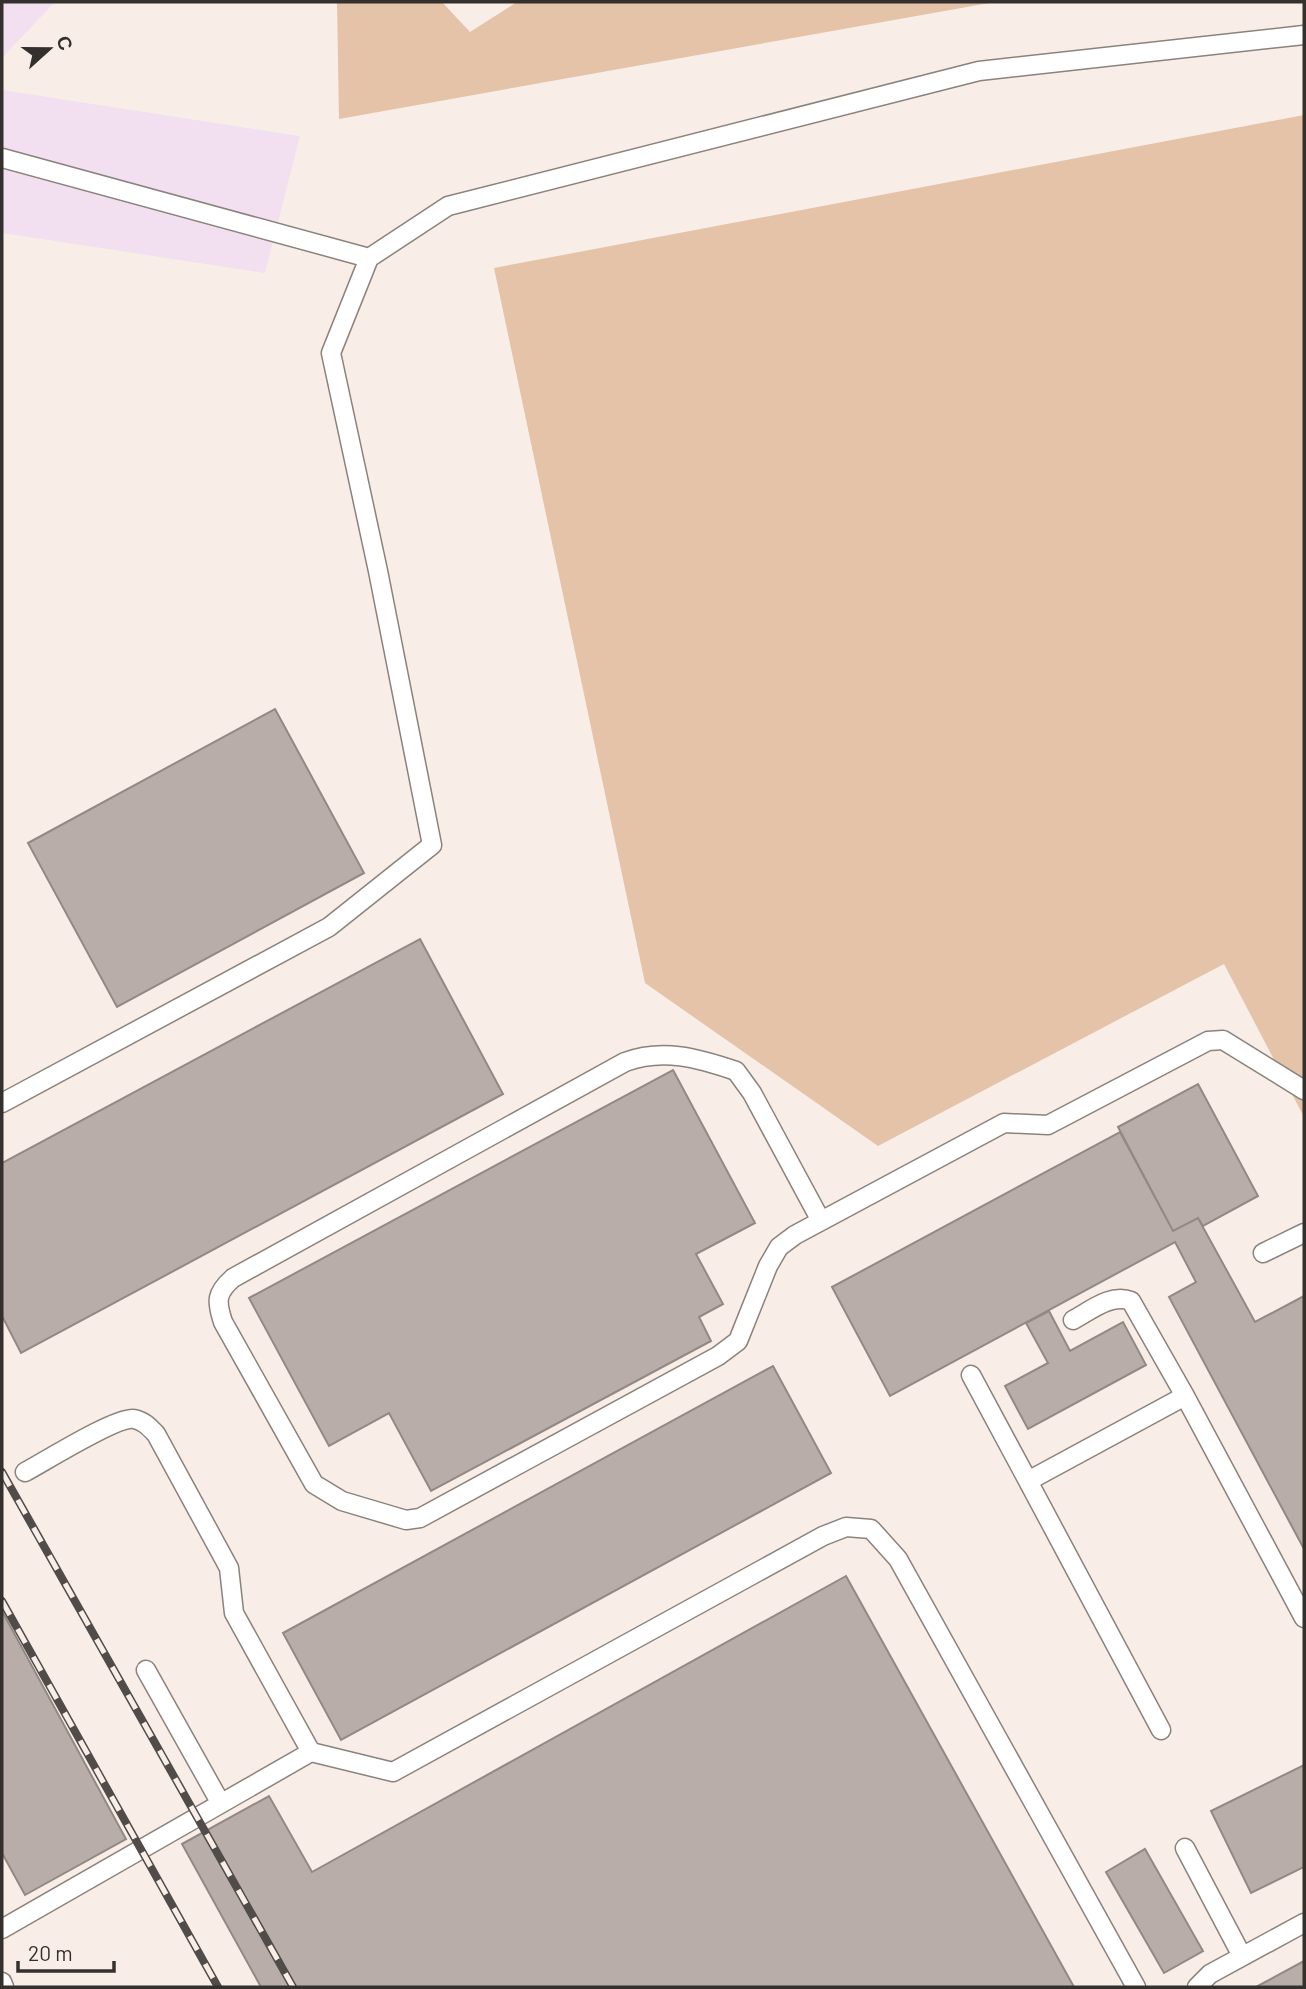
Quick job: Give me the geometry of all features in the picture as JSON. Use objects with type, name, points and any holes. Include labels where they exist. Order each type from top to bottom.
[{"type":"lane","points":[[2,1102],[329,927],[432,845],[378,571],[331,353],[369,258],[448,206],[979,71],[1304,35]]},
{"type":"lane","points":[[2,158],[369,258]]},
{"type":"lane","points":[[821,1222],[752,1093],[736,1071],[667,1054],[647,1054],[625,1062],[233,1278],[220,1289],[216,1303],[223,1322],[314,1484],[342,1501],[406,1520],[433,1512],[718,1356],[738,1341],[779,1247],[1004,1123],[1048,1125],[1208,1041],[1223,1040],[1304,1090]]},
{"type":"lane","points":[[1263,1253],[1304,1233]]},
{"type":"lane","points":[[1073,1320],[1111,1300],[1122,1297],[1131,1300],[1304,1618]]},
{"type":"lane","points":[[971,1376],[1161,1730]]},
{"type":"lane","points":[[1028,1481],[1185,1396]]},
{"type":"lane","points":[[25,1472],[114,1423],[131,1418],[145,1423],[156,1434],[229,1568],[234,1613],[310,1752]]},
{"type":"lane","points":[[2,1929],[310,1752],[393,1772],[823,1536],[846,1527],[871,1529],[898,1559],[1136,1987]]},
{"type":"lane","points":[[146,1670],[220,1802]]},
{"type":"lane","points":[[1185,1848],[1242,1956]]},
{"type":"lane","points":[[1197,1987],[1198,1983],[1210,1974],[1304,1923]]},
{"type":"lane","points":[[2,1982],[4,1987]]},
{"type":"shaded area","points":[[2,2],[55,2],[2,58]]},
{"type":"shaded area","points":[[337,2],[442,2],[470,32],[517,2],[995,2],[339,119]]},
{"type":"shaded area","points":[[2,90],[300,136],[265,273],[2,233]]},
{"type":"shaded area","points":[[1304,115],[1304,1117],[1224,964],[878,1146],[645,983],[494,268]]},
{"type":"building","points":[[275,709],[364,873],[117,1007],[28,843]]},
{"type":"building","points":[[420,939],[503,1094],[21,1353],[2,1316],[2,1163]]},
{"type":"building","points":[[673,1070],[755,1223],[696,1254],[723,1304],[699,1317],[711,1341],[431,1491],[389,1413],[329,1446],[249,1298]]},
{"type":"building","points":[[1198,1084],[1258,1196],[1203,1226],[1198,1218],[1173,1231],[1118,1127]]},
{"type":"building","points":[[1120,1132],[1173,1231],[1198,1218],[1255,1322],[1304,1296],[1304,1549],[1169,1297],[1196,1282],[1175,1242],[890,1396],[832,1287]]},
{"type":"building","points":[[1049,1311],[1070,1351],[1123,1322],[1146,1365],[1028,1429],[1005,1386],[1048,1363],[1026,1323]]},
{"type":"building","points":[[773,1366],[831,1473],[341,1740],[283,1633]]},
{"type":"building","points":[[846,1576],[1074,1987],[261,1987],[182,1844],[269,1796],[312,1872]]},
{"type":"building","points":[[2,1611],[126,1839],[25,1895],[2,1853]]},
{"type":"building","points":[[1304,1765],[1304,1867],[1251,1893],[1211,1811]]},
{"type":"building","points":[[1145,1849],[1203,1951],[1164,1973],[1106,1872]]},
{"type":"building","points":[[1304,1961],[1304,1987],[1256,1987]]},
{"type":"railway","points":[[2,1472],[293,1987]]},
{"type":"railway","points":[[2,1601],[218,1987]]}]
